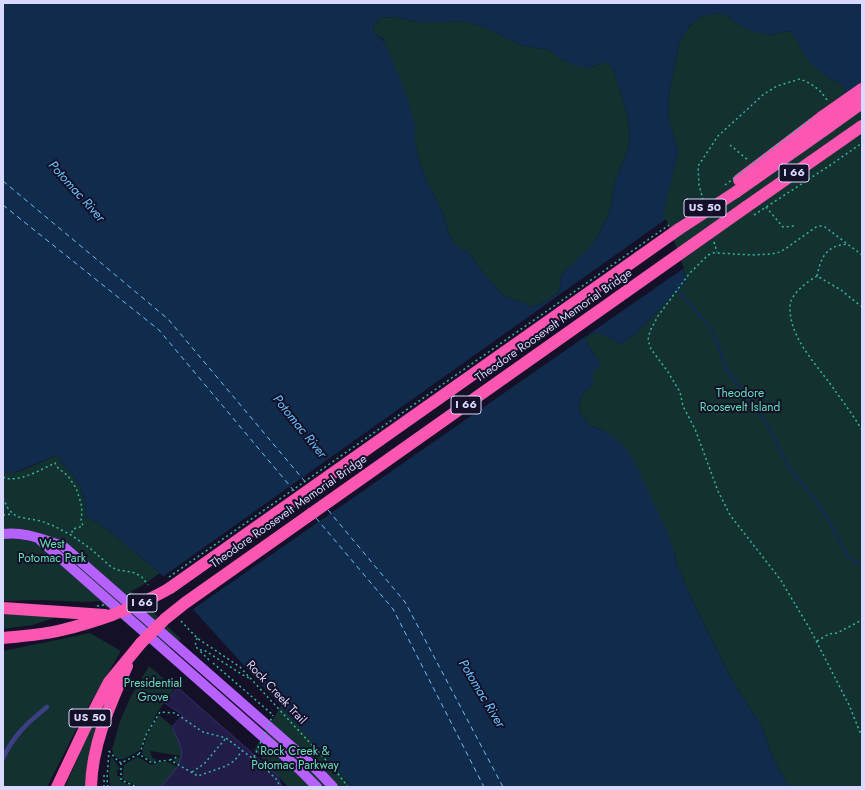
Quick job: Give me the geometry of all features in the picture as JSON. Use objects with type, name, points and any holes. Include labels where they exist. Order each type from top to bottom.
[{"type":"highway","name":"Theodore Roosevelt Memorial Bridge","points":[[33,635],[73,627],[112,615],[145,602],[180,581],[677,225],[862,89]]},
{"type":"highway","name":"Theodore Roosevelt Memorial Bridge","points":[[677,225],[736,192],[862,103]]},
{"type":"highway","name":"Theodore Roosevelt Memorial Bridge","points":[[132,654],[160,623],[185,603],[862,126]]},
{"type":"highway","points":[[3,608],[112,615]]},
{"type":"highway","points":[[3,638],[33,635]]},
{"type":"highway","name":"I 66","points":[[3,644],[33,635]]},
{"type":"highway","name":"I 66","points":[[98,787],[103,726],[112,700],[132,654]]},
{"type":"highway","name":"US 50","points":[[57,787],[109,682],[132,654]]},
{"type":"highway","points":[[91,787],[92,768],[103,726]]},
{"type":"main road","points":[[3,534],[17,533],[30,535],[64,546],[300,754],[333,787]]},
{"type":"main road","points":[[37,538],[299,768],[317,787]]},
{"type":"lane","points":[[3,758],[17,734],[34,717],[47,707]]},
{"type":"path","points":[[703,200],[699,185],[698,166],[718,136],[764,94],[777,86],[800,79],[814,86],[821,92],[830,104]]},
{"type":"path","points":[[726,185],[814,116]]},
{"type":"path","points":[[730,145],[752,164]]},
{"type":"path","points":[[700,203],[706,198]]},
{"type":"path","points":[[766,207],[783,227],[794,226]]},
{"type":"path","points":[[170,576],[677,225]]},
{"type":"path","points":[[862,255],[825,227],[821,226],[808,232],[780,252],[752,255],[713,253],[702,260],[682,283],[653,324],[648,340],[651,349],[668,372],[680,392],[683,406],[695,429],[718,491],[730,515],[780,579],[817,641],[849,705],[862,737]]},
{"type":"path","points":[[713,238],[718,253]]},
{"type":"path","points":[[847,244],[840,245],[826,253],[820,263],[817,276],[806,283],[796,293],[790,304],[790,316],[793,328],[806,353],[837,392],[862,430]]},
{"type":"path","points":[[817,276],[841,290],[862,308]]},
{"type":"path","points":[[3,477],[14,480],[56,463],[57,467],[68,476],[76,488],[81,503],[82,512],[80,520],[83,526],[74,529],[71,535]]},
{"type":"path","points":[[3,498],[7,507],[13,514],[54,526],[71,535],[91,549],[110,566],[117,570],[132,572],[141,576],[148,585]]},
{"type":"path","points":[[3,515],[13,514]]},
{"type":"path","points":[[817,641],[829,634],[837,633],[862,620]]},
{"type":"path","name":"Rock Creek Trail","points":[[181,621],[197,638],[240,667],[335,770],[348,787]]},
{"type":"path","points":[[197,638],[195,646],[273,715],[254,757]]},
{"type":"path","points":[[199,650],[204,650],[250,678]]},
{"type":"path","points":[[121,763],[138,754],[141,750],[146,735],[160,712],[175,713],[203,732],[226,738],[252,758],[254,757],[277,780],[280,787]]},
{"type":"path","points":[[191,772],[204,764],[226,738]]},
{"type":"path","points":[[170,760],[198,776],[234,762],[243,750]]},
{"type":"path","points":[[108,787],[107,779],[109,751],[121,763]]},
{"type":"path","points":[[138,754],[152,763],[170,760],[179,756]]},
{"type":"path","points":[[121,763],[121,780],[137,787]]},
{"type":"green space","name":"Theodore Roosevelt Island","points":[[719,13],[724,14],[743,27],[772,35],[785,31],[791,32],[803,53],[829,78],[840,83],[862,113],[862,787],[789,787],[774,760],[761,725],[733,682],[695,606],[678,568],[674,552],[604,431],[589,425],[579,408],[583,393],[593,385],[593,371],[600,362],[588,346],[586,336],[597,333],[611,338],[621,344],[636,334],[686,281],[664,219],[666,199],[678,152],[668,111],[670,88],[679,45],[685,32],[699,18]]},
{"type":"green space","points":[[396,17],[417,22],[467,22],[481,26],[521,45],[549,50],[562,60],[589,68],[603,63],[609,63],[614,70],[628,118],[630,137],[629,147],[615,182],[611,206],[599,234],[592,245],[564,271],[561,276],[558,292],[548,300],[533,307],[503,295],[481,270],[472,257],[466,251],[455,245],[449,234],[444,215],[427,181],[420,162],[415,145],[415,125],[383,39],[373,31],[374,26],[380,18]]},
{"type":"green space","name":"West Potomac Park","points":[[58,455],[62,464],[72,473],[80,486],[85,503],[86,517],[101,524],[160,573],[140,587],[131,591],[181,639],[162,654],[99,601],[3,601],[3,471],[13,473],[20,471]]},
{"type":"green space","points":[[3,611],[62,615],[33,625],[3,629]]},
{"type":"green space","points":[[90,633],[121,651],[84,714],[47,787],[3,787],[3,651]]},
{"type":"green space","name":"Presidential Grove","points":[[149,666],[175,688],[157,713],[139,751],[124,759],[118,759],[114,755],[112,749],[120,721],[131,696]]},
{"type":"green space","points":[[111,683],[91,748],[88,787],[65,787]]},
{"type":"green space","name":"Rock Creek & Potomac Parkway","points":[[281,706],[352,787],[288,787],[254,750]]},
{"type":"green space","points":[[159,715],[172,726],[171,728],[207,759],[187,770],[173,761],[181,756],[150,751],[152,757],[157,760],[152,762],[144,756],[142,753],[145,743]]},
{"type":"green space","points":[[111,756],[119,767],[120,770],[117,770],[117,776],[120,776],[120,781],[134,787],[110,787],[109,775]]},
{"type":"green space","points":[[137,757],[151,765],[158,762],[170,763],[201,787],[140,787],[122,779],[124,765]]},
{"type":"water","name":"Potomac River","points":[[3,3],[862,3],[862,113],[840,83],[829,78],[812,65],[791,32],[785,31],[772,35],[758,33],[743,27],[724,14],[719,13],[702,16],[690,25],[679,45],[670,88],[668,111],[678,152],[664,211],[664,219],[686,281],[636,334],[621,344],[597,333],[586,336],[588,346],[600,362],[597,369],[593,371],[593,385],[583,393],[579,408],[589,425],[604,431],[616,439],[633,459],[663,522],[678,568],[695,606],[733,682],[761,725],[774,760],[789,787],[352,787],[325,755],[160,573],[101,524],[86,517],[85,502],[80,486],[72,473],[62,464],[58,455],[13,473],[3,471]],"holes":[[[396,17],[417,22],[467,22],[481,26],[521,45],[549,50],[562,60],[576,66],[589,68],[603,63],[609,63],[614,70],[628,118],[630,137],[629,147],[615,182],[611,206],[599,234],[592,245],[564,271],[561,276],[558,292],[548,300],[533,307],[503,295],[481,270],[472,257],[466,251],[455,245],[449,234],[444,215],[427,181],[415,145],[415,125],[407,96],[385,43],[373,31],[374,26],[380,18]]]},
{"type":"pier","points":[[666,219],[684,268],[192,610],[171,586],[161,578]]},
{"type":"building","points":[[178,688],[277,775],[282,787],[161,787],[179,764],[182,754],[180,744],[172,727],[183,715],[165,703]]},
{"type":"waterway","points":[[676,288],[710,327],[727,371],[751,401],[770,429],[787,464],[823,511],[849,558],[862,565]]},
{"type":"ferry route","points":[[3,181],[168,319],[307,484]]},
{"type":"ferry route","points":[[3,205],[159,330],[295,492]]},
{"type":"ferry route","points":[[314,493],[321,501]]},
{"type":"ferry route","points":[[302,501],[309,509]]},
{"type":"ferry route","points":[[328,510],[405,602],[503,787]]},
{"type":"ferry route","points":[[316,518],[393,609],[484,787]]}]
